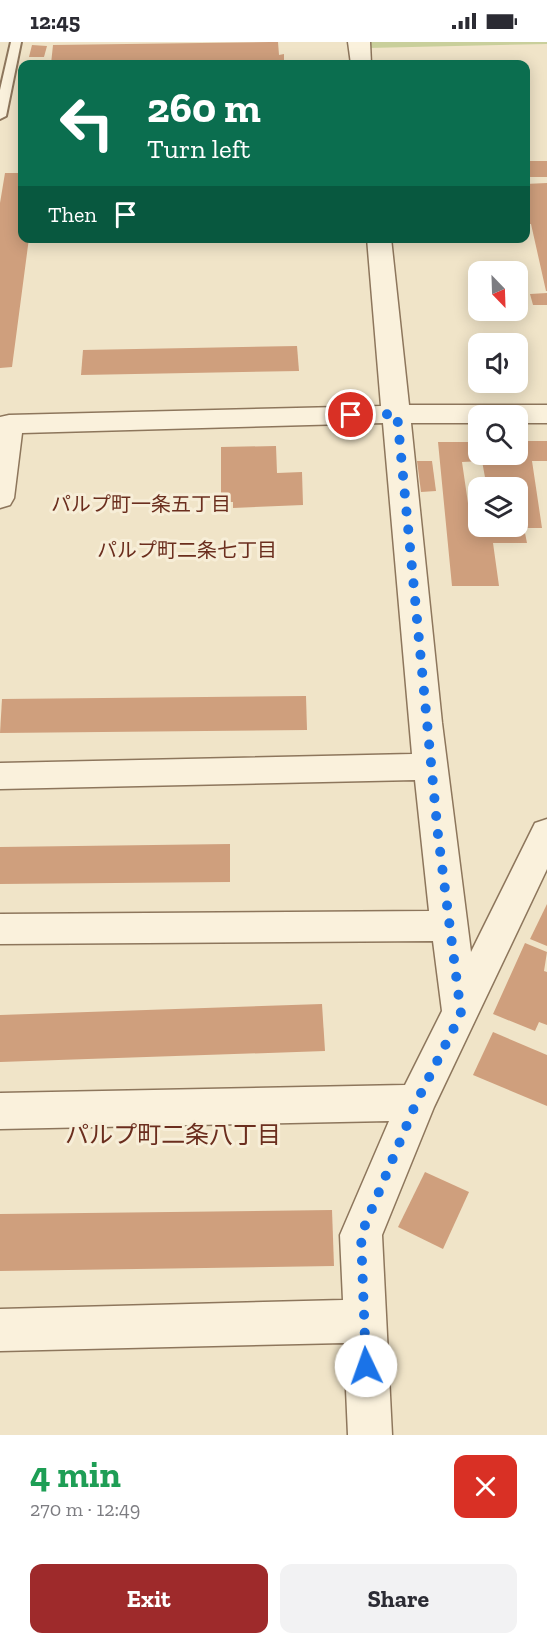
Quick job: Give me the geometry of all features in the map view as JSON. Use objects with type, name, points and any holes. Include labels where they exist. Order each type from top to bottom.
[{"type":"street","points":[[359,42],[361,60]]},
{"type":"street","points":[[380,243],[431,767],[448,926],[461,1014]]},
{"type":"street","points":[[0,498],[9,424],[397,414],[547,414]]},
{"type":"street","points":[[0,776],[431,767]]},
{"type":"street","points":[[370,1435],[363,1321],[361,1235],[416,1103],[547,833]]},
{"type":"street","points":[[0,929],[448,926]]},
{"type":"street","points":[[0,1111],[416,1103]]},
{"type":"street","points":[[0,1330],[363,1321]]},
{"type":"lane","points":[[0,115],[16,42]]},
{"type":"green space","points":[[368,42],[547,42],[547,44],[368,48]]},
{"type":"building","points":[[278,42],[279,55],[284,54],[284,60],[51,60],[53,45]]},
{"type":"building","points":[[32,45],[47,46],[44,57],[29,57]]},
{"type":"building","points":[[530,161],[547,161],[547,177],[530,177]]},
{"type":"building","points":[[5,173],[18,173],[18,243],[28,243],[12,367],[0,368],[0,203]]},
{"type":"building","points":[[547,183],[547,291],[530,224],[530,184]]},
{"type":"building","points":[[547,293],[547,305],[533,305],[530,294]]},
{"type":"building","points":[[297,346],[299,371],[81,375],[83,350]]},
{"type":"building","points":[[528,441],[547,441],[547,461],[532,461],[542,528],[528,528],[528,477],[485,477],[483,465],[528,465]]},
{"type":"building","points":[[438,442],[468,442],[468,462],[462,462],[468,503],[468,537],[526,537],[527,543],[493,543],[499,586],[452,586]]},
{"type":"building","points":[[276,446],[277,473],[302,472],[303,505],[233,508],[233,502],[221,502],[221,447]]},
{"type":"building","points":[[417,461],[432,461],[436,491],[421,492]]},
{"type":"building","points":[[306,696],[307,730],[0,733],[2,699]]},
{"type":"building","points":[[230,844],[230,882],[0,884],[0,847]]},
{"type":"building","points":[[547,904],[547,946],[530,939]]},
{"type":"building","points":[[525,943],[547,952],[544,971],[547,972],[547,1025],[539,1022],[535,1031],[493,1014]]},
{"type":"building","points":[[322,1004],[325,1051],[0,1062],[0,1015]]},
{"type":"building","points":[[493,1032],[547,1055],[547,1106],[473,1075]]},
{"type":"building","points":[[425,1172],[469,1192],[443,1249],[398,1227]]},
{"type":"building","points":[[332,1210],[334,1266],[0,1271],[0,1214]]},
{"type":"district","name":"パルプ町一条五丁目","points":[[141,504]]},
{"type":"district","name":"パルプ町二条七丁目","points":[[187,550]]},
{"type":"district","name":"パルプ町二条八丁目","points":[[173,1135]]},
{"type":"route","points":[[351,415],[397,414],[438,835],[461,1014],[416,1103],[361,1235],[366,1366]]}]
